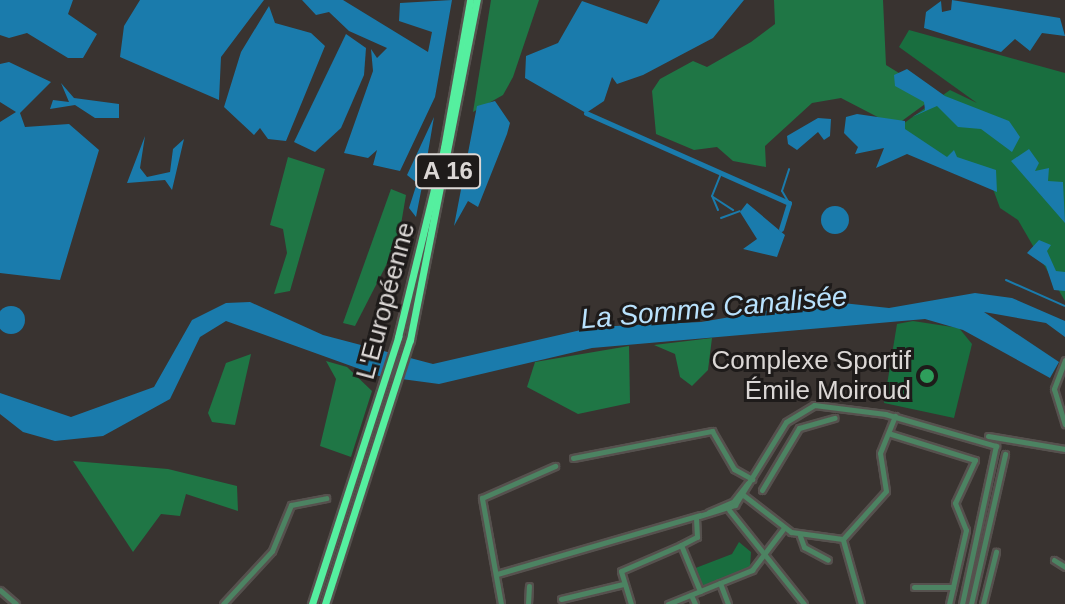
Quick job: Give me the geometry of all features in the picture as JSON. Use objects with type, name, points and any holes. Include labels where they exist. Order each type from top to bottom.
[{"type":"highway","name":"L'Européenne","points":[[312,604],[382,396],[398,337],[444,148],[470,0]]},
{"type":"highway","name":"L'Européenne","points":[[325,604],[410,340],[477,0]]},
{"type":"street","points":[[1063,362],[1055,382],[1065,424]]},
{"type":"street","points":[[497,574],[728,509],[743,495],[786,422],[811,405],[895,416],[1004,442],[1065,449]]},
{"type":"street","points":[[843,539],[888,487],[880,453],[891,434],[895,416]]},
{"type":"street","points":[[762,490],[799,428],[835,418]]},
{"type":"street","points":[[573,458],[712,431],[734,469],[752,479]]},
{"type":"street","points":[[962,432],[1007,453],[1022,445]]},
{"type":"street","points":[[891,434],[975,460],[955,503],[966,530],[949,604]]},
{"type":"street","points":[[962,604],[997,449],[1004,442]]},
{"type":"street","points":[[971,604],[1007,453],[1004,442]]},
{"type":"street","points":[[765,458],[777,464]]},
{"type":"street","points":[[501,604],[482,498],[555,466]]},
{"type":"street","points":[[743,495],[784,528],[800,536],[843,539]]},
{"type":"street","points":[[223,604],[272,551],[291,505],[326,498]]},
{"type":"street","points":[[698,516],[734,503]]},
{"type":"street","points":[[728,509],[768,551],[804,604]]},
{"type":"street","points":[[631,604],[623,584],[624,568],[697,537],[698,516]]},
{"type":"street","points":[[668,604],[752,570],[784,528]]},
{"type":"street","points":[[800,536],[804,547],[828,560]]},
{"type":"street","points":[[843,539],[861,604]]},
{"type":"street","points":[[681,545],[700,591]]},
{"type":"street","points":[[983,604],[996,552]]},
{"type":"street","points":[[1054,560],[1065,567]]},
{"type":"street","points":[[720,583],[728,604]]},
{"type":"street","points":[[561,599],[623,584]]},
{"type":"street","points":[[528,604],[529,586]]},
{"type":"street","points":[[914,587],[953,587]]},
{"type":"street","points":[[0,590],[16,604]]},
{"type":"street","points":[[691,595],[695,604]]},
{"type":"green space","points":[[491,0],[539,0],[513,77],[503,95],[473,112]]},
{"type":"green space","points":[[774,0],[883,0],[886,65],[936,96],[895,126],[841,98],[812,103],[765,146],[766,167],[733,161],[717,147],[694,150],[656,134],[652,91],[660,79],[693,61],[707,67],[751,42],[775,24]]},
{"type":"green space","points":[[909,30],[1065,73],[1065,301],[1018,220],[1000,208],[989,178],[889,134],[950,90],[977,103],[899,47]]},
{"type":"green space","points":[[288,157],[325,169],[290,291],[274,294],[287,253],[283,229],[270,225]]},
{"type":"green space","points":[[391,189],[406,195],[398,242],[355,326],[343,323]]},
{"type":"green space","name":"Complexe Sportif Émile Moiroud","points":[[913,321],[959,328],[972,344],[954,418],[884,403],[897,324]]},
{"type":"green space","points":[[712,338],[708,370],[692,386],[680,377],[675,354],[654,345]]},
{"type":"green space","points":[[629,346],[630,403],[578,414],[527,387],[535,362]]},
{"type":"green space","points":[[251,354],[235,425],[212,422],[208,413],[226,363]]},
{"type":"green space","points":[[326,361],[347,367],[372,391],[351,457],[320,446],[336,379]]},
{"type":"green space","points":[[73,461],[168,469],[237,486],[238,511],[186,494],[180,516],[161,514],[133,552]]},
{"type":"green space","points":[[739,542],[751,552],[750,568],[701,587],[693,569],[732,554]]},
{"type":"water","points":[[0,0],[73,0],[68,14],[97,34],[83,58],[68,58],[27,33],[9,38],[0,35]]},
{"type":"water","points":[[140,0],[264,0],[221,57],[219,100],[120,57],[124,26]]},
{"type":"water","points":[[302,0],[343,0],[428,52],[432,32],[399,21],[400,3],[452,0],[435,97],[400,171],[373,165],[377,150],[368,158],[344,153],[373,71],[371,49],[377,58],[387,48],[349,31],[329,12],[316,15]]},
{"type":"water","points":[[660,0],[744,0],[713,38],[643,75],[617,84],[612,77],[604,101],[586,113],[525,78],[526,56],[558,43],[582,1],[647,24]]},
{"type":"water","points":[[952,0],[1060,18],[1065,36],[1042,33],[1030,51],[1015,39],[1001,52],[924,28],[926,12],[941,1],[942,12],[951,10]]},
{"type":"water","points":[[269,6],[275,23],[311,33],[325,46],[286,141],[268,139],[260,128],[254,135],[224,107],[241,52]]},
{"type":"water","points":[[346,34],[366,48],[364,75],[341,128],[315,152],[294,142]]},
{"type":"water","points":[[9,62],[51,82],[20,113],[25,127],[69,124],[99,150],[60,280],[0,273],[0,122],[16,112],[0,102],[0,64]]},
{"type":"water","points":[[907,69],[945,96],[1009,121],[1020,137],[1012,152],[981,129],[958,127],[937,106],[912,117],[925,110],[924,102],[895,86],[894,75]]},
{"type":"water","points":[[61,83],[74,98],[119,104],[119,118],[95,118],[75,105],[50,109],[53,100],[69,102]]},
{"type":"water","points":[[495,101],[510,123],[507,134],[478,207],[468,201],[454,226],[477,106]]},
{"type":"water","points":[[857,114],[905,121],[905,129],[947,157],[954,150],[957,157],[996,170],[997,192],[907,154],[876,168],[884,148],[855,154],[858,147],[844,133],[846,117]]},
{"type":"water","points":[[434,117],[416,217],[409,208],[417,183],[407,175]]},
{"type":"water","points":[[818,118],[831,119],[830,136],[824,140],[818,132],[797,150],[788,144],[787,136]]},
{"type":"water","points":[[145,136],[140,168],[147,177],[170,172],[173,149],[184,139],[172,190],[165,180],[127,183]]},
{"type":"water","points":[[1029,149],[1039,163],[1035,171],[1049,168],[1048,181],[1063,182],[1065,223],[1011,161]]},
{"type":"water","points":[[747,203],[785,235],[777,257],[743,249],[757,239],[740,212]]},
{"type":"water","points":[[835,206],[845,210],[849,220],[845,230],[835,234],[825,230],[821,220],[825,210]]},
{"type":"water","points":[[1039,240],[1051,245],[1047,251],[1056,271],[1065,272],[1065,291],[1054,290],[1046,266],[1027,253]]},
{"type":"water","points":[[975,293],[1012,298],[1065,321],[1065,337],[1046,323],[984,312],[1059,362],[1050,378],[963,330],[925,319],[592,348],[439,384],[379,376],[226,321],[200,337],[170,399],[103,436],[55,441],[23,432],[0,414],[0,393],[71,417],[154,387],[192,320],[226,303],[250,302],[323,335],[433,364],[594,327],[701,322],[824,301],[889,308]]},
{"type":"water","points":[[11,306],[21,310],[25,320],[21,330],[11,334],[1,330],[-3,320],[1,310]]},
{"type":"waterway","points":[[586,113],[789,203],[781,229]]},
{"type":"waterway","points":[[789,169],[782,191],[789,203]]},
{"type":"waterway","points":[[718,210],[712,196],[721,174]]},
{"type":"waterway","points":[[713,197],[733,210]]},
{"type":"waterway","points":[[721,218],[740,211]]},
{"type":"waterway","points":[[1006,280],[1065,306]]},
{"type":"place","name":"Complexe Sportif Émile Moiroud","points":[[927,376]]},
{"type":"water label","name":"La Somme Canalisée","points":[[714,308]]}]
